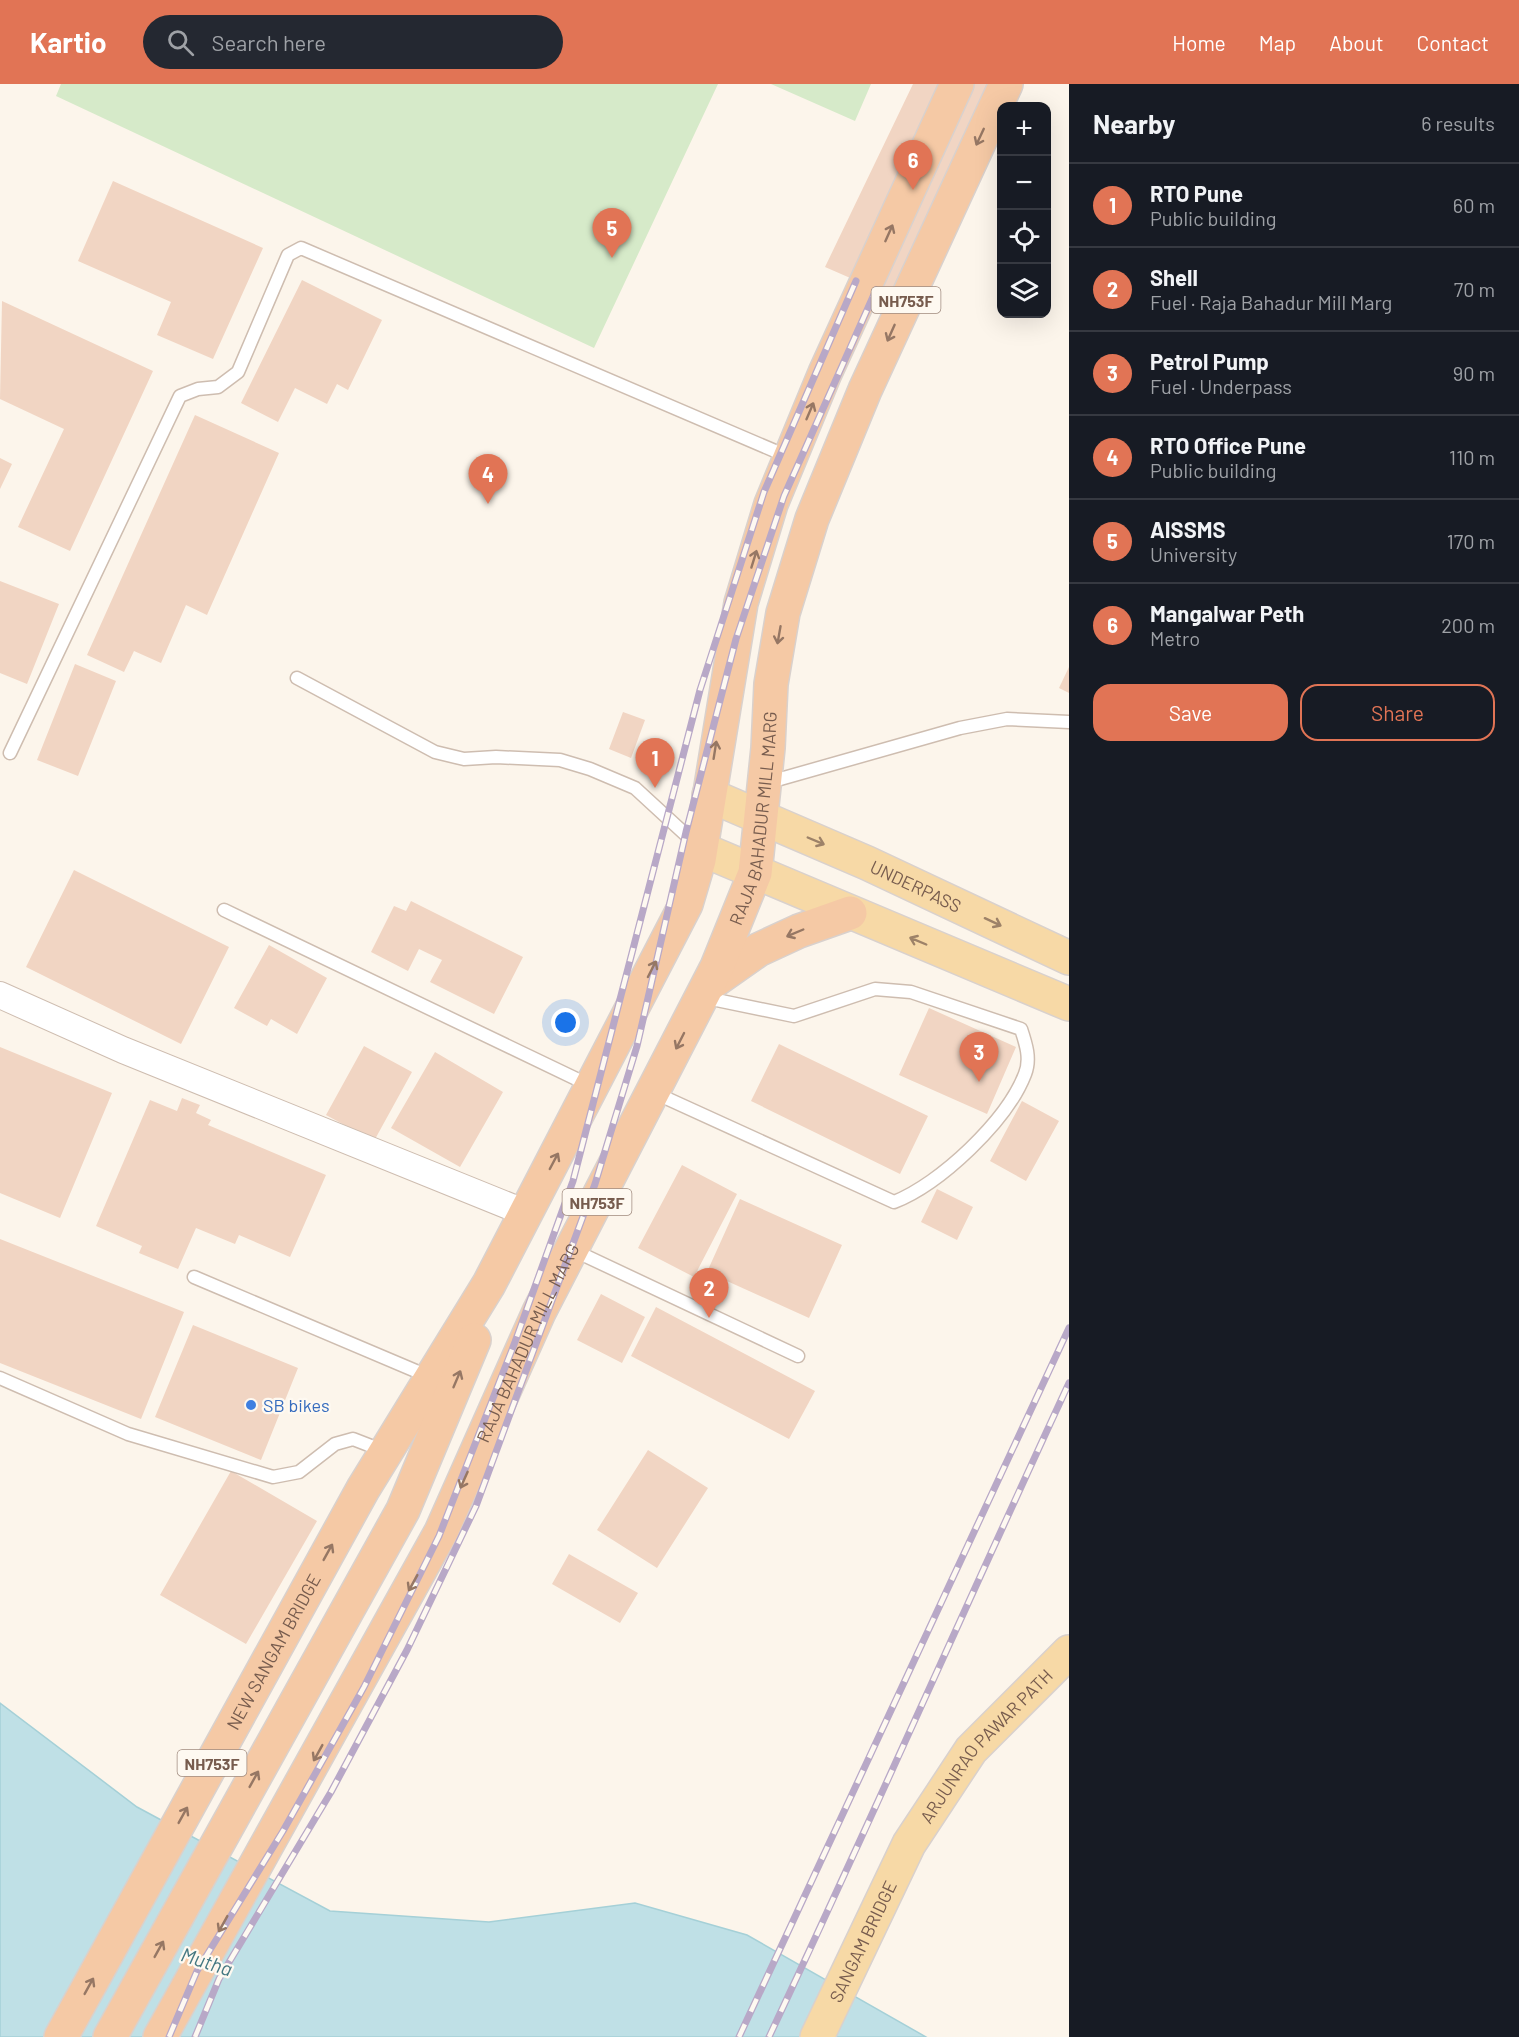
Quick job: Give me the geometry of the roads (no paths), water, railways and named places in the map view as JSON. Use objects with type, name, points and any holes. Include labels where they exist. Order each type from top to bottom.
[{"type":"highway","name":"NH753F","points":[[385,1452],[489,1284],[686,904],[701,849],[741,603],[771,504],[825,373],[957,84]]},
{"type":"highway","name":"RAJA BAHADUR MILL MARG","points":[[160,2037],[441,1532],[539,1312],[705,991],[755,873],[765,784],[771,684],[781,625],[812,519],[865,390],[1006,84]]},
{"type":"highway","points":[[705,991],[758,950],[799,931],[850,913]]},
{"type":"highway","name":"NH753F","points":[[111,2037],[403,1510],[526,1213]]},
{"type":"highway","points":[[442,1416],[482,1439]]},
{"type":"highway","name":"NEW SANGAM BRIDGE","points":[[61,2037],[363,1488],[385,1452]]},
{"type":"main road","name":"UNDERPASS","points":[[709,795],[867,863],[1069,958]]},
{"type":"main road","points":[[701,849],[1069,1004]]},
{"type":"main road","name":"ARJUNRAO PAWAR PATH","points":[[909,1844],[971,1750],[1069,1652]]},
{"type":"main road","name":"SANGAM BRIDGE","points":[[817,2037],[909,1844]]},
{"type":"street","points":[[0,995],[123,1050],[526,1213]]},
{"type":"lane","points":[[10,753],[180,396],[198,389],[218,387],[238,372],[288,255],[301,248],[790,457]]},
{"type":"lane","points":[[297,678],[435,752],[464,759],[560,760],[626,784],[635,788],[701,849]]},
{"type":"lane","points":[[765,784],[960,728],[1007,719],[1069,723]]},
{"type":"lane","points":[[224,910],[592,1087]]},
{"type":"lane","points":[[654,1092],[894,1202],[914,1195],[972,1148],[1001,1114],[1025,1074],[1028,1050],[1021,1029],[911,992],[875,989],[794,1016],[705,991]]},
{"type":"lane","points":[[572,1250],[798,1356]]},
{"type":"lane","points":[[194,1277],[432,1378]]},
{"type":"lane","points":[[0,1378],[128,1434],[273,1477],[299,1472],[335,1444],[353,1440],[385,1452]]},
{"type":"water","name":"Mutha","points":[[0,1703],[137,1807],[330,1911],[489,1922],[635,1903],[747,1935],[926,2037],[0,2037]]},
{"type":"railway","points":[[169,2037],[197,1971],[283,1831],[364,1687],[439,1536],[515,1342],[573,1181],[700,690],[764,492],[856,281]]},
{"type":"railway","points":[[195,2037],[219,1979],[331,1792],[407,1650],[476,1506],[595,1184],[637,1046],[686,832],[736,639],[784,496],[876,290]]},
{"type":"railway","points":[[739,2037],[1069,1328]]},
{"type":"railway","points":[[769,2037],[1069,1383]]},
{"type":"place","name":"Mangalwar Peth","points":[[913,190]]},
{"type":"place","name":"AISSMS","points":[[612,258]]},
{"type":"place","name":"RTO Office Pune","points":[[488,504]]},
{"type":"place","name":"RTO Pune","points":[[655,788]]},
{"type":"place","name":"Petrol Pump","points":[[979,1082]]},
{"type":"place","name":"Shell","points":[[709,1318]]},
{"type":"place","name":"SB bikes","points":[[251,1405]]}]
